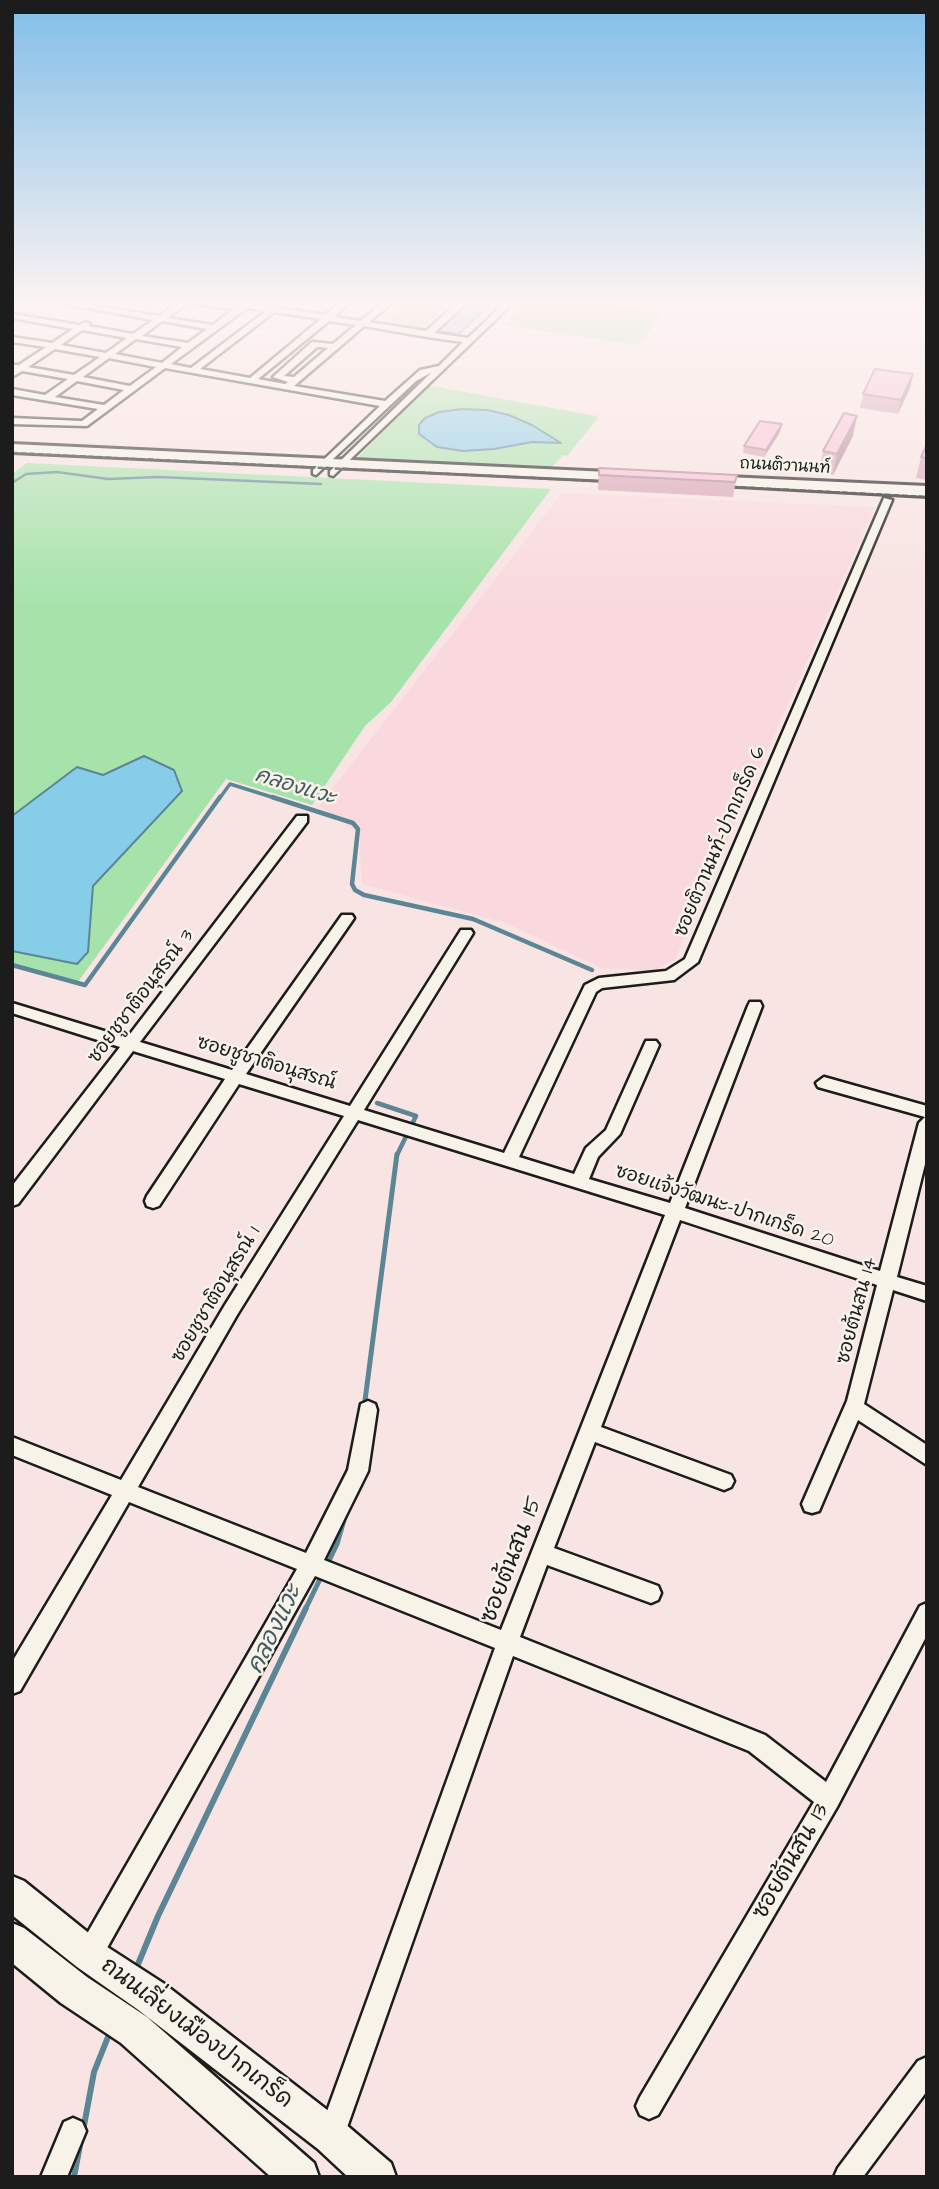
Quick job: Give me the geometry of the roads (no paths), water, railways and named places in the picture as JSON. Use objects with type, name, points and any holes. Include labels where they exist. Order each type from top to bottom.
[{"type":"main road","points":[[12,448],[329,468],[644,483]]},
{"type":"main road","points":[[12,459],[329,468]]},
{"type":"main road","name":"ถนนติวานนท์","points":[[927,491],[691,485],[927,502]]},
{"type":"main road","name":"ถนนเลี่ยงเมืองปากเกร็ด","points":[[12,1893],[331,2136],[377,2177]]},
{"type":"main road","name":"ถนนเลี่ยงเมืองปากเกร็ด","points":[[12,1940],[74,1990],[134,2030],[300,2177]]},
{"type":"street","points":[[71,402],[105,408]]},
{"type":"street","points":[[12,421],[83,424],[114,402]]},
{"type":"street","points":[[374,402],[385,404]]},
{"type":"street","points":[[329,468],[385,423],[405,402]]},
{"type":"street","points":[[329,468],[368,420],[385,404]]},
{"type":"street","points":[[368,420],[385,423]]},
{"type":"street","name":"ซอยติวานนท์-ปากเกร็ด 6","points":[[508,1162],[590,989],[599,983],[669,976],[691,962],[887,500]]},
{"type":"street","name":"ซอยชูชาติอนุสรณ์ 3","points":[[12,1199],[302,819]]},
{"type":"street","points":[[153,1201],[346,918]]},
{"type":"street","name":"ซอยชูชาติอนุสรณ์ 1","points":[[12,1683],[232,1310],[466,933]]},
{"type":"street","name":"ซอยต้นสน 15","points":[[331,2136],[541,1553],[755,1006]]},
{"type":"street","name":"ซอยชูชาติอนุสรณ์","points":[[12,1008],[508,1162]]},
{"type":"street","points":[[579,1182],[592,1153],[612,1134],[651,1045]]},
{"type":"street","points":[[824,1083],[927,1112]]},
{"type":"street","name":"ซอยต้นสน 14","points":[[812,1504],[853,1407],[888,1282],[927,1123]]},
{"type":"street","name":"ซอยแจ้งวัฒนะ-ปากเกร็ด 20","points":[[508,1162],[676,1212],[927,1294]]},
{"type":"street","points":[[853,1407],[927,1456]]},
{"type":"street","points":[[92,1956],[314,1565],[353,1480],[368,1410]]},
{"type":"street","points":[[588,1431],[724,1481]]},
{"type":"street","points":[[12,1446],[750,1740],[829,1799]]},
{"type":"street","points":[[541,1553],[651,1593]]},
{"type":"street","name":"ซอยต้นสน 13","points":[[649,2106],[829,1799],[927,1613]]},
{"type":"street","points":[[847,2177],[927,2070]]},
{"type":"street","points":[[54,2177],[73,2131]]},
{"type":"water","points":[[487,410],[509,415],[561,443],[532,442],[463,451],[437,447],[419,434],[419,425],[425,418],[439,412]]},
{"type":"water","points":[[144,756],[174,770],[182,791],[93,886],[88,952],[77,964],[12,951],[12,816],[77,767],[103,775]]},
{"type":"waterway","points":[[12,483],[26,474],[57,472],[108,479],[158,477],[321,484]]},
{"type":"waterway","name":"คลองแวะ","points":[[219,799],[230,784],[278,799]]},
{"type":"waterway","name":"คลองแวะ","points":[[12,965],[85,985],[220,797]]},
{"type":"waterway","name":"คลองแวะ","points":[[272,797],[353,823],[358,829],[352,884],[355,890],[364,895],[473,919],[592,970]]},
{"type":"waterway","name":"คลองแวะ","points":[[377,1103],[416,1116],[397,1155]]},
{"type":"waterway","name":"คลองแวะ","points":[[364,1408],[397,1154]]},
{"type":"waterway","name":"คลองแวะ","points":[[326,1567],[337,1544],[346,1513]]},
{"type":"waterway","name":"คลองแวะ","points":[[305,1610],[322,1575]]},
{"type":"waterway","name":"คลองแวะ","points":[[136,1969],[158,1916],[306,1608]]},
{"type":"waterway","name":"คลองแวะ","points":[[83,2131],[94,2072],[110,2032]]},
{"type":"waterway","name":"คลองแวะ","points":[[74,2177],[81,2140]]},
{"type":"railway","points":[[12,453],[617,482]]},
{"type":"railway","points":[[715,486],[927,497]]}]
